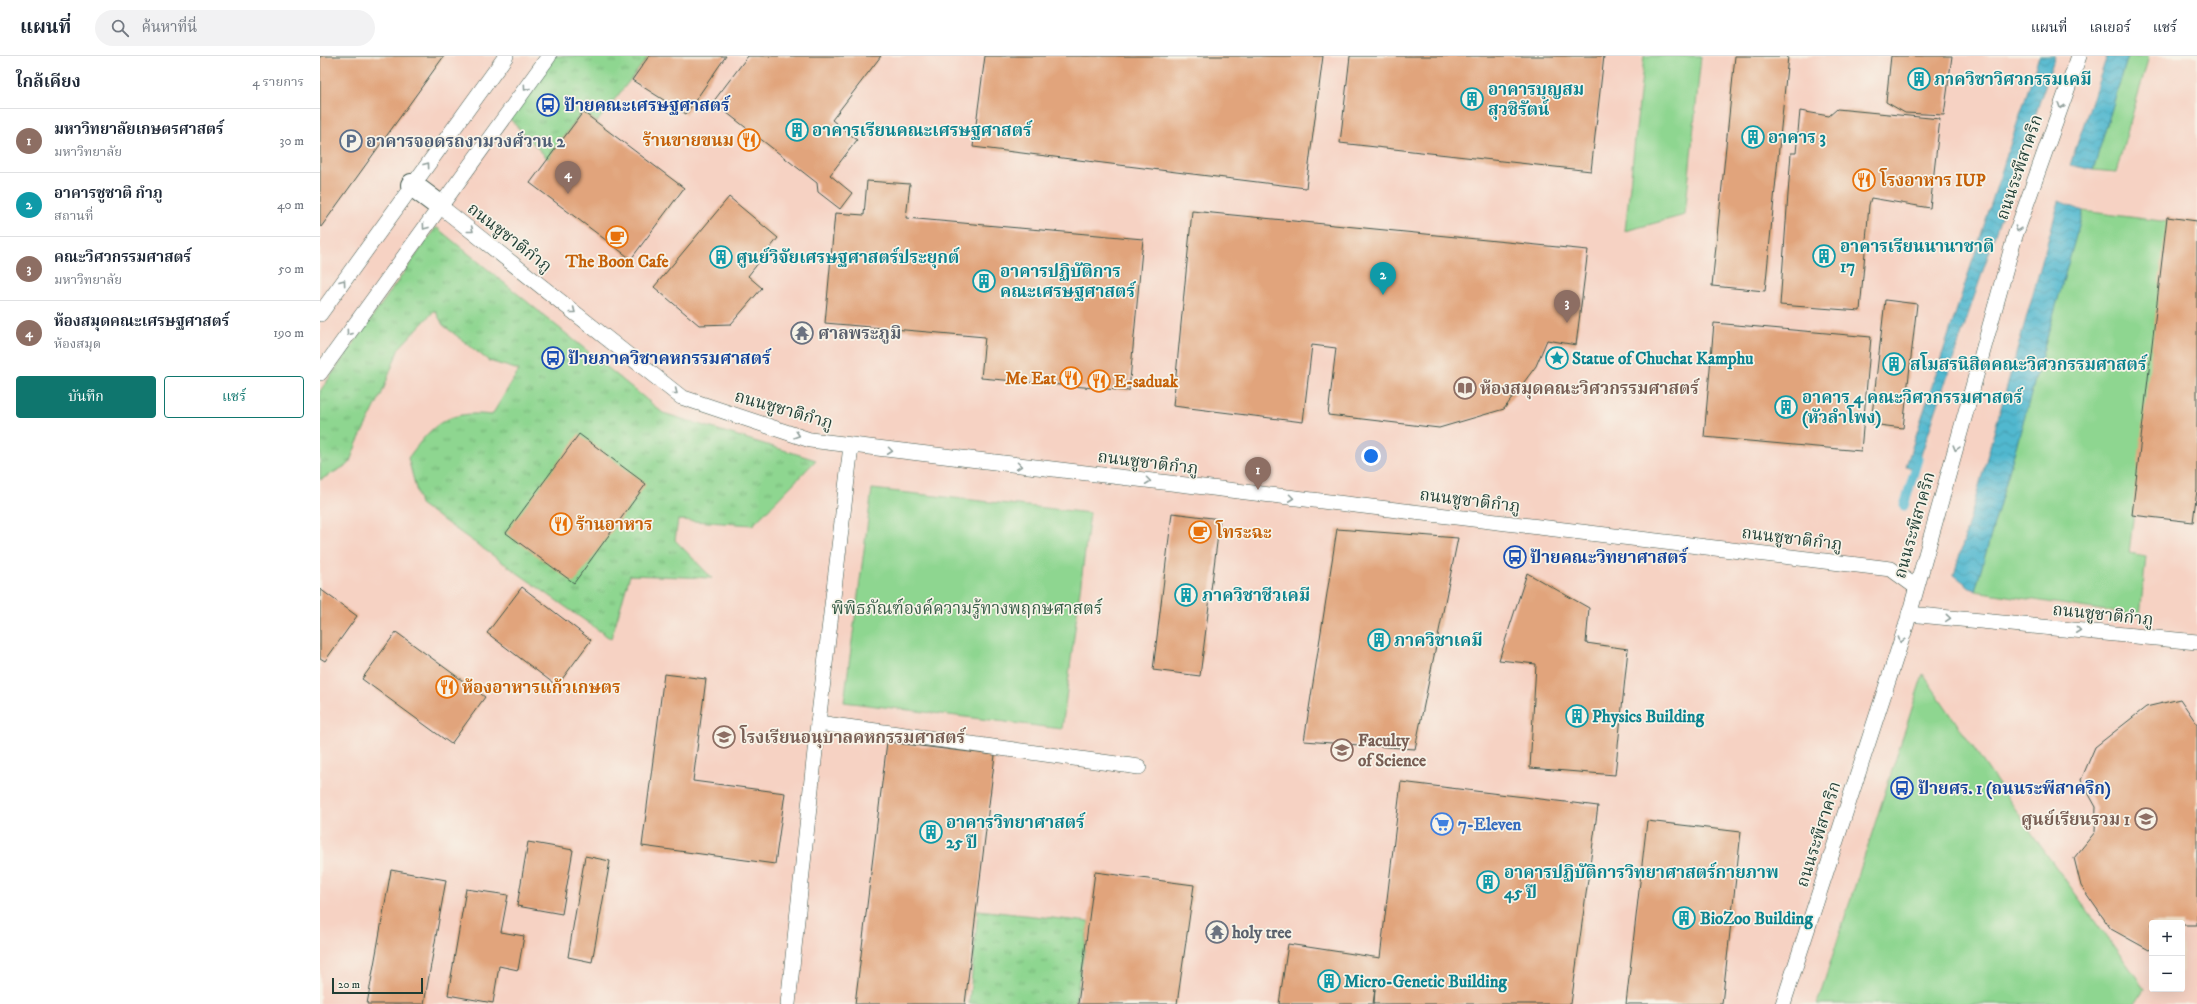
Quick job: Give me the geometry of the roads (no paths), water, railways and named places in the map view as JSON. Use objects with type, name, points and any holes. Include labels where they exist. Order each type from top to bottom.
[{"type":"street","points":[[412,185],[440,206]]},
{"type":"lane","points":[[320,314],[506,56]]},
{"type":"lane","points":[[320,373],[549,56]]},
{"type":"lane","name":"ถนนระพีสาคริก","points":[[1783,1004],[1909,614],[2015,236],[2079,56]]},
{"type":"lane","name":"ถนนชูชาติกำภู","points":[[440,206],[681,397],[810,440],[1891,569],[1916,587]]},
{"type":"lane","points":[[788,1004],[818,723],[851,446]]},
{"type":"lane","name":"ถนนชูชาติกำภู","points":[[1909,614],[2197,642]]},
{"type":"lane","points":[[818,723],[1139,767]]},
{"type":"water","points":[[2039,56],[2055,56],[1916,470],[1906,466]]},
{"type":"water","points":[[2107,56],[2128,56],[2093,170],[2070,165]]},
{"type":"water","points":[[2059,201],[2083,211],[1975,591],[1954,575]]},
{"type":"waterway","points":[[1904,506],[1918,459]]},
{"type":"place","name":"ภาควิชาวิศวกรรมเคมี","points":[[1919,79]]},
{"type":"place","name":"อาคารบุญสม สุวชิรัตน์","points":[[1472,99]]},
{"type":"place","name":"ป้ายคณะเศรษฐศาสตร์","points":[[548,105]]},
{"type":"place","name":"อาคารเรียนคณะเศรษฐศาสตร์","points":[[797,130]]},
{"type":"place","name":"อาคาร 3","points":[[1753,137]]},
{"type":"place","name":"ร้านขายขนม","points":[[749,140]]},
{"type":"place","name":"อาคารจอดรถงามวงศ์วาน 2","points":[[351,141]]},
{"type":"place","name":"โรงอาหาร IUP","points":[[1864,180]]},
{"type":"place","name":"ห้องสมุดคณะเศรษฐศาสตร์","points":[[568,194]]},
{"type":"place","name":"The Boon Cafe","points":[[617,237]]},
{"type":"place","name":"อาคารเรียนนานาชาติ 17","points":[[1824,256]]},
{"type":"place","name":"ศูนย์วิจัยเศรษฐศาสตร์ประยุกต์","points":[[721,257]]},
{"type":"place","name":"อาคารปฏิบัติการ คณะเศรษฐศาสตร์","points":[[984,281]]},
{"type":"place","name":"อาคารชูชาติ กำภู","points":[[1383,295]]},
{"type":"place","name":"คณะวิศวกรรมศาสตร์","points":[[1567,323]]},
{"type":"place","name":"ศาลพระภูมิ","points":[[802,333]]},
{"type":"place","name":"ป้ายภาควิชาคหกรรมศาสตร์","points":[[553,358]]},
{"type":"place","name":"Statue of Chuchat Kamphu","points":[[1557,358]]},
{"type":"place","name":"สโมสรนิสิตคณะวิศวกรรมศาสตร์","points":[[1894,364]]},
{"type":"place","name":"Me Eat","points":[[1071,378]]},
{"type":"place","name":"E-saduak","points":[[1099,381]]},
{"type":"place","name":"ห้องสมุดคณะวิศวกรรมศาสตร์","points":[[1465,388]]},
{"type":"place","name":"อาคาร 4 คณะวิศวกรรมศาสตร์ (หัวลำโพง)","points":[[1786,407]]},
{"type":"place","name":"มหาวิทยาลัยเกษตรศาสตร์","points":[[1258,490]]},
{"type":"place","name":"ร้านอาหาร","points":[[561,524]]},
{"type":"place","name":"โทระฉะ","points":[[1200,532]]},
{"type":"place","name":"ป้ายคณะวิทยาศาสตร์","points":[[1515,557]]},
{"type":"place","name":"ภาควิชาชีวเคมี","points":[[1186,595]]},
{"type":"place","name":"ภาควิชาเคมี","points":[[1379,640]]},
{"type":"place","name":"ห้องอาหารแก้วเกษตร","points":[[447,687]]},
{"type":"place","name":"Physics Building","points":[[1577,716]]},
{"type":"place","name":"โรงเรียนอนุบาลคหกรรมศาสตร์","points":[[724,737]]},
{"type":"place","name":"Faculty of Science","points":[[1342,750]]},
{"type":"place","name":"ป้ายศร. 1 (ถนนระพีสาคริก)","points":[[1902,788]]},
{"type":"place","name":"ศูนย์เรียนรวม 1","points":[[2146,819]]},
{"type":"place","name":"7-Eleven","points":[[1442,824]]},
{"type":"place","name":"อาคารวิทยาศาสตร์ 25 ปี","points":[[931,832]]},
{"type":"place","name":"อาคารปฏิบัติการวิทยาศาสตร์กายภาพ 45 ปี","points":[[1488,882]]},
{"type":"place","name":"BioZoo Building","points":[[1684,918]]},
{"type":"place","name":"holy tree","points":[[1217,932]]},
{"type":"place","name":"Micro-Genetic Building","points":[[1329,981]]},
{"type":"park label","name":"พิพิธภัณฑ์องค์ความรู้ทางพฤกษศาสตร์","points":[[967,608]]}]
